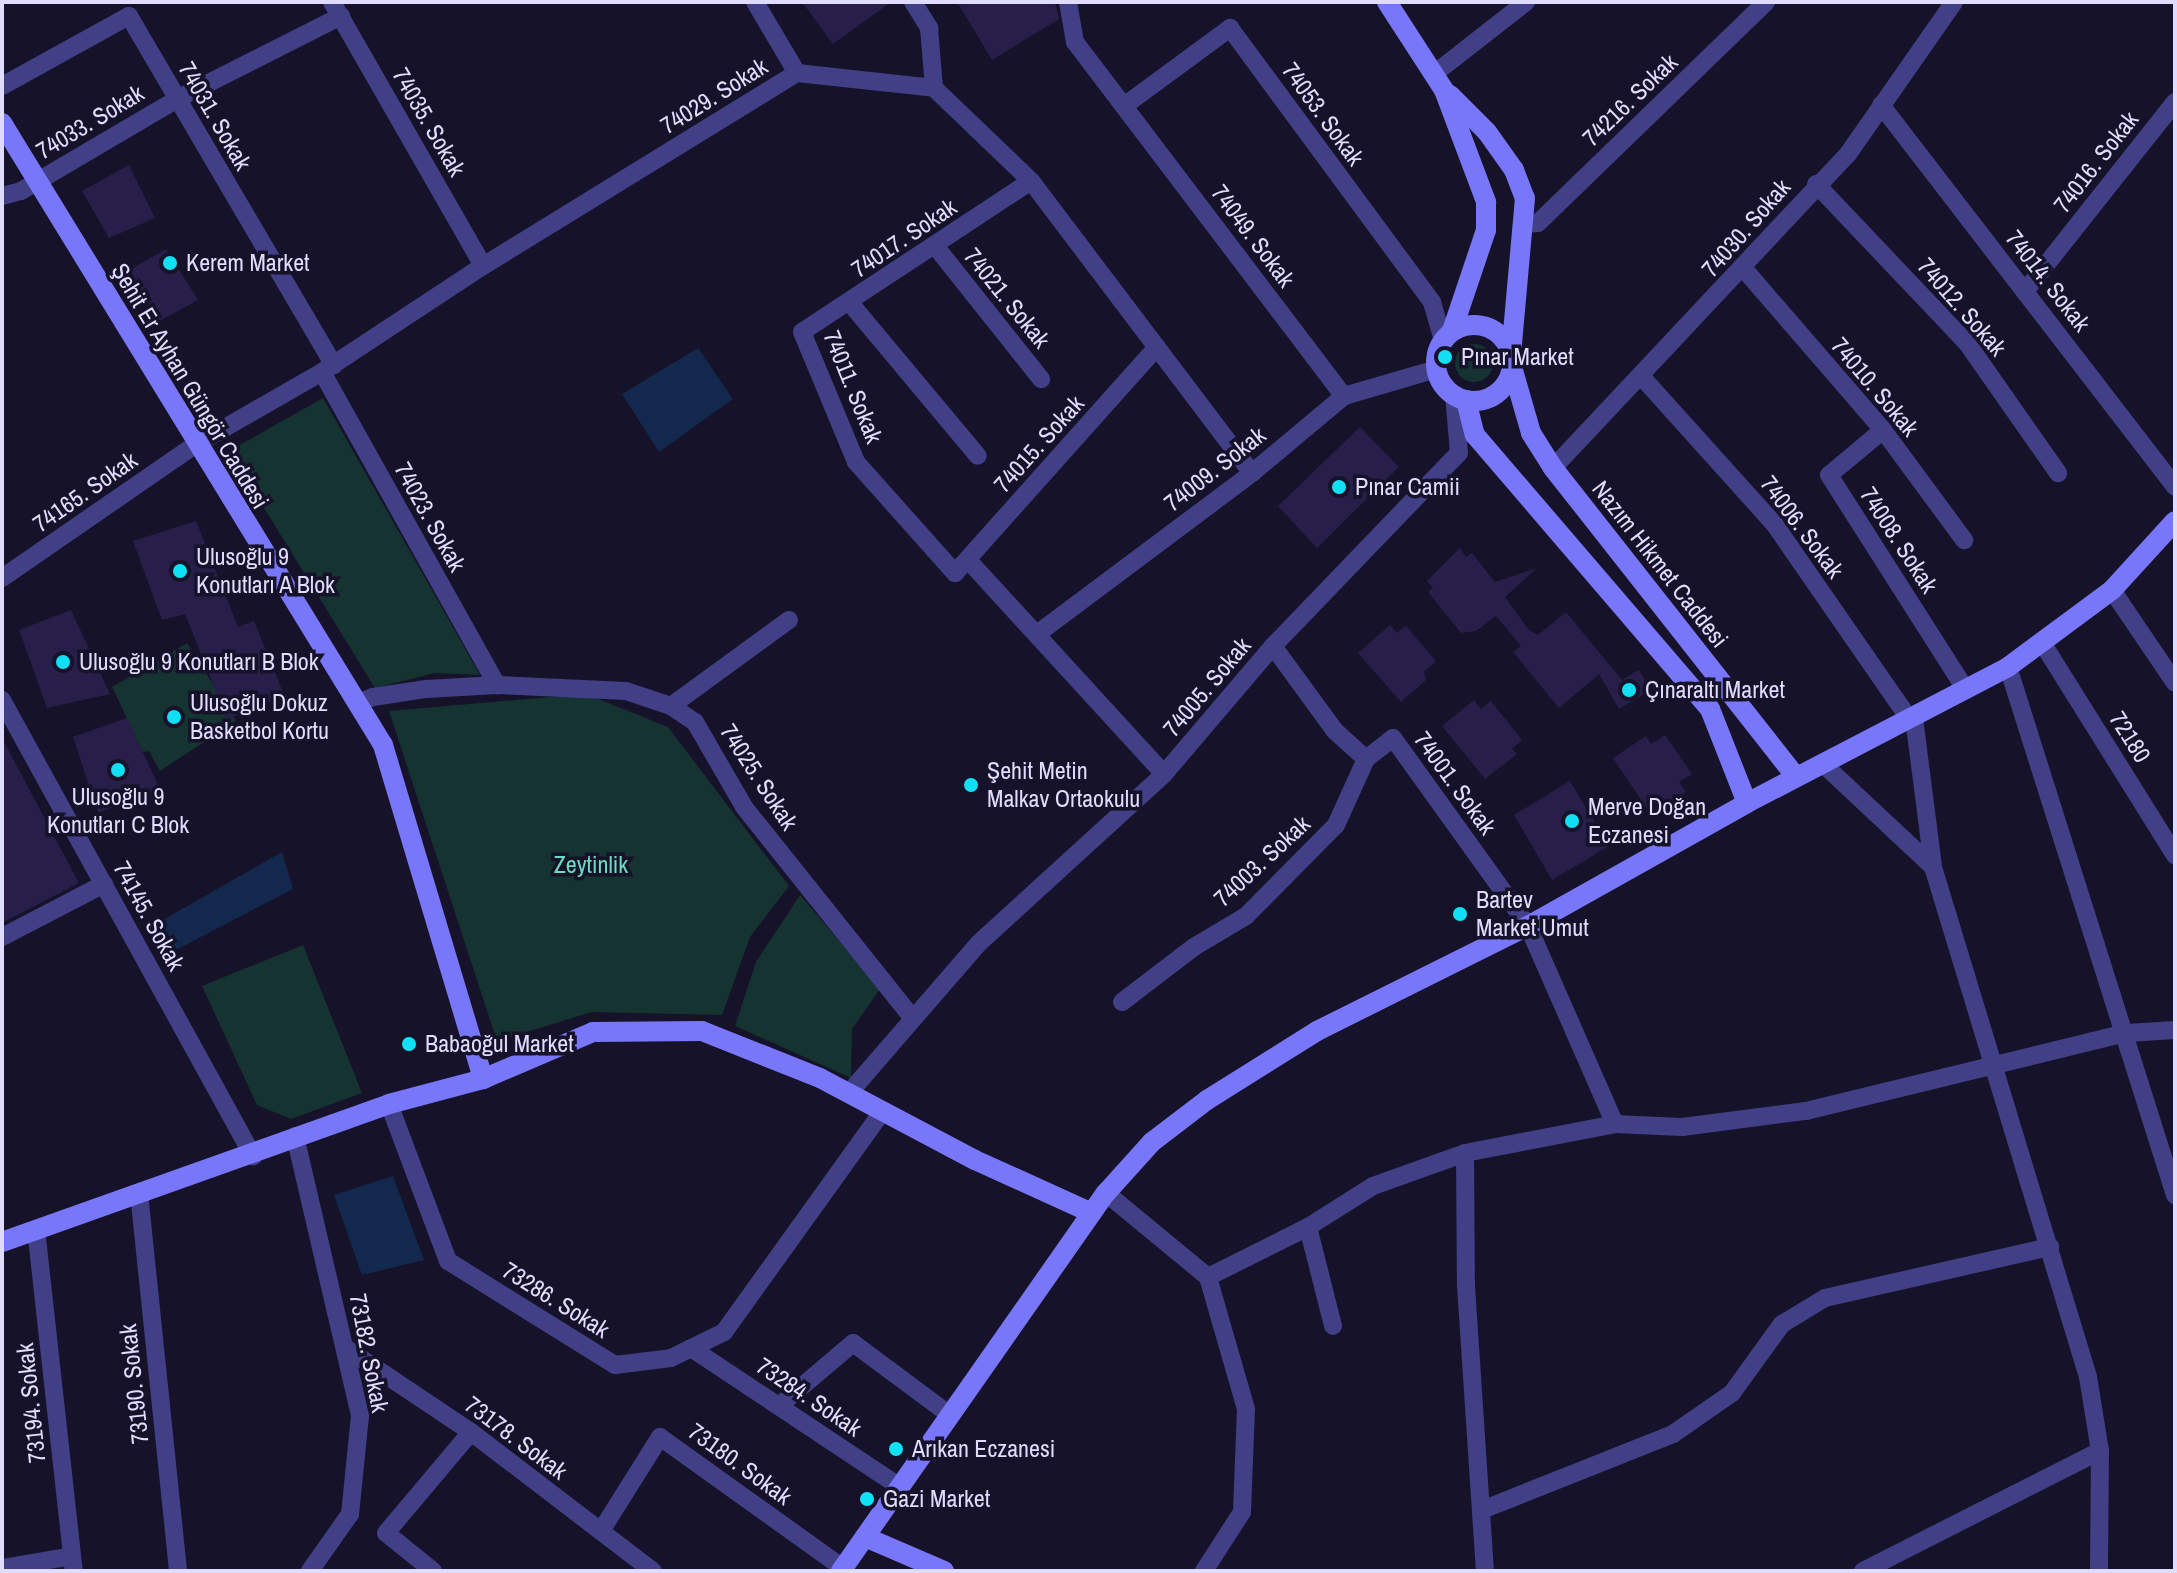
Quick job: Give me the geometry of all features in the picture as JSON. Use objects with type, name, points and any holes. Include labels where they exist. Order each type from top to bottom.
[{"type":"main road","name":"Nazım Hikmet Caddesi","points":[[1387,2],[1439,82],[1487,132],[1514,170],[1525,198],[1512,361],[1531,433],[1553,468],[1796,777]]},
{"type":"main road","name":"Nazım Hikmet Caddesi","points":[[1439,82],[1486,202],[1486,230],[1447,336]]},
{"type":"main road","name":"Şehit Er Ayhan Güngör Caddesi","points":[[2,123],[195,445],[383,745],[483,1079]]},
{"type":"main road","points":[[1460,398],[1490,397],[1501,390],[1512,361],[1488,327],[1447,336],[1437,369],[1460,398],[1475,435],[1710,709],[1747,803]]},
{"type":"main road","points":[[842,1570],[1106,1193],[1152,1142],[1207,1100],[1317,1031],[1528,926],[1747,803],[2008,667],[2112,590],[2175,521]]},
{"type":"main road","points":[[2,1242],[253,1156],[295,1136],[389,1104],[483,1079],[593,1032],[702,1031],[849,1093],[1092,1213]]},
{"type":"main road","points":[[865,1537],[944,1571]]},
{"type":"street","points":[[755,2],[797,73]]},
{"type":"street","points":[[913,2],[929,28],[934,88],[1031,181],[1252,473]]},
{"type":"street","name":"74049. Sokak","points":[[1068,2],[1075,42],[1344,396]]},
{"type":"street","points":[[1439,82],[1526,2]]},
{"type":"street","name":"74216. Sokak","points":[[1523,224],[1538,223],[1766,2]]},
{"type":"street","name":"74030. Sokak","points":[[1553,468],[1744,269],[1816,184],[1848,154],[1954,2]]},
{"type":"street","name":"74033. Sokak","points":[[2,196],[36,183],[337,9]]},
{"type":"street","name":"74035. Sokak","points":[[337,9],[483,266]]},
{"type":"street","name":"74031. Sokak","points":[[2,86],[129,16],[328,369]]},
{"type":"street","name":"74053. Sokak","points":[[1124,106],[1230,28],[1432,302],[1447,336]]},
{"type":"street","name":"74029. Sokak","points":[[195,445],[328,369],[483,266],[797,73],[934,88]]},
{"type":"street","name":"74016. Sokak","points":[[2026,290],[2175,102]]},
{"type":"street","name":"74014. Sokak","points":[[1881,105],[2175,487]]},
{"type":"street","name":"74017. Sokak","points":[[978,456],[850,303],[1031,181]]},
{"type":"street","name":"74012. Sokak","points":[[1816,184],[1967,343],[2058,473]]},
{"type":"street","name":"74021. Sokak","points":[[936,247],[1041,379]]},
{"type":"street","name":"74010. Sokak","points":[[1744,269],[1883,430],[1964,540]]},
{"type":"street","name":"74011. Sokak","points":[[850,303],[802,332],[856,462],[962,567],[1037,634],[1164,774]]},
{"type":"street","name":"74015. Sokak","points":[[962,567],[1157,347]]},
{"type":"street","name":"74023. Sokak","points":[[328,369],[497,685]]},
{"type":"street","name":"74009. Sokak","points":[[1037,634],[1252,473],[1344,396],[1437,369]]},
{"type":"street","name":"74006. Sokak","points":[[1641,376],[1775,525],[1912,719]]},
{"type":"street","name":"74005. Sokak","points":[[849,1093],[911,1016],[978,944],[1164,774],[1273,646],[1459,453],[1460,398]]},
{"type":"street","name":"74008. Sokak","points":[[1883,430],[1829,475],[1966,690]]},
{"type":"street","name":"74165. Sokak","points":[[2,578],[195,445]]},
{"type":"street","points":[[2112,590],[2175,683]]},
{"type":"street","points":[[671,706],[789,620]]},
{"type":"street","name":"72180","points":[[2043,644],[2175,855]]},
{"type":"street","points":[[1273,646],[1335,731],[1366,759]]},
{"type":"street","points":[[2008,667],[2127,1033],[2175,1195]]},
{"type":"street","name":"74025. Sokak","points":[[357,704],[373,697],[426,689],[497,685],[626,691],[671,706],[695,722],[744,807],[911,1016]]},
{"type":"street","name":"74145. Sokak","points":[[2,700],[253,1156]]},
{"type":"street","points":[[1912,719],[1933,867],[2088,1377],[2100,1451],[2099,1571]]},
{"type":"street","name":"74001. Sokak","points":[[1366,759],[1393,738],[1528,926]]},
{"type":"street","name":"74003. Sokak","points":[[1122,1002],[1194,947],[1246,916],[1336,825],[1366,759]]},
{"type":"street","points":[[1822,763],[1933,867]]},
{"type":"street","points":[[2,937],[104,884]]},
{"type":"street","points":[[1528,926],[1615,1124]]},
{"type":"street","points":[[1208,1277],[1308,1227],[1373,1186],[1465,1153],[1615,1124],[1729,1124],[1806,1111],[2127,1033],[2175,1030]]},
{"type":"street","name":"73286. Sokak","points":[[389,1104],[448,1261],[615,1365],[671,1358],[724,1332],[883,1111]]},
{"type":"street","name":"73182. Sokak","points":[[295,1136],[347,1349],[360,1416],[350,1514],[310,1571]]},
{"type":"street","points":[[1465,1153],[1468,1332],[1485,1571]]},
{"type":"street","name":"73190. Sokak","points":[[139,1193],[178,1571]]},
{"type":"street","points":[[1106,1193],[1208,1277],[1246,1409],[1242,1512],[1204,1571]]},
{"type":"street","points":[[1308,1227],[1333,1326]]},
{"type":"street","name":"73194. Sokak","points":[[36,1229],[73,1564]]},
{"type":"street","points":[[1482,1510],[1673,1434],[1732,1393],[1782,1324],[1825,1298],[2050,1247]]},
{"type":"street","points":[[780,1405],[853,1343],[950,1415]]},
{"type":"street","name":"73284. Sokak","points":[[691,1348],[900,1487]]},
{"type":"street","name":"73178. Sokak","points":[[347,1349],[471,1432],[653,1571]]},
{"type":"street","points":[[433,1571],[386,1533],[471,1432]]},
{"type":"street","name":"73180. Sokak","points":[[601,1531],[660,1437],[842,1570]]},
{"type":"street","points":[[1863,1571],[2100,1451]]},
{"type":"street","points":[[2,1568],[73,1564]]},
{"type":"green space","points":[[1474,344],[1487,350],[1493,363],[1487,376],[1474,382],[1461,376],[1455,363],[1461,350]]},
{"type":"green space","points":[[323,398],[480,675],[435,673],[375,688],[229,451]]},
{"type":"green space","points":[[187,643],[236,721],[160,771],[149,751],[143,752],[112,687]]},
{"type":"green space","name":"Zeytinlik","points":[[586,694],[668,727],[789,886],[750,937],[722,1015],[592,1012],[497,1041],[389,711]]},
{"type":"green space","points":[[800,895],[880,989],[852,1029],[851,1078],[735,1026],[756,962]]},
{"type":"green space","points":[[303,945],[362,1093],[291,1119],[257,1105],[202,986]]},
{"type":"water","points":[[698,348],[733,399],[659,452],[622,394]]},
{"type":"water","points":[[282,852],[293,889],[174,951],[161,921]]},
{"type":"water","points":[[393,1176],[424,1260],[362,1275],[334,1195]]},
{"type":"building","points":[[802,2],[891,2],[833,44]]},
{"type":"building","points":[[957,2],[1055,2],[1059,19],[992,60]]},
{"type":"building","points":[[129,165],[155,218],[109,238],[82,191]]},
{"type":"building","points":[[166,249],[198,300],[158,322],[128,271]]},
{"type":"building","name":"Pınar Camii","points":[[1360,427],[1399,467],[1317,548],[1278,506]]},
{"type":"building","points":[[196,521],[238,627],[254,621],[285,697],[227,719],[185,614],[162,620],[133,541]]},
{"type":"building","points":[[1460,548],[1466,557],[1472,553],[1495,582],[1537,568],[1505,597],[1529,630],[1538,635],[1566,612],[1622,680],[1639,670],[1651,690],[1619,709],[1599,674],[1559,708],[1513,652],[1521,646],[1496,616],[1476,631],[1461,633],[1428,592],[1433,588],[1427,581]]},
{"type":"building","name":"Ulusoğlu 9 Konutları B Blok","points":[[71,610],[110,694],[47,708],[19,630]]},
{"type":"building","points":[[1390,625],[1397,633],[1406,626],[1436,661],[1424,672],[1426,680],[1401,702],[1358,653]]},
{"type":"building","points":[[1474,700],[1481,709],[1491,701],[1522,740],[1512,749],[1517,754],[1485,779],[1442,726]]},
{"type":"building","name":"Ulusoğlu 9 Konutları C Blok","points":[[127,718],[160,789],[98,813],[73,737]]},
{"type":"building","points":[[1665,735],[1692,774],[1679,782],[1686,792],[1652,816],[1613,758],[1646,736],[1651,744]]},
{"type":"building","points":[[2,738],[79,883],[2,923]]},
{"type":"building","points":[[1570,781],[1609,846],[1552,880],[1514,815]]},
{"type":"place","name":"Kerem Market","points":[[170,263]]},
{"type":"place","name":"Pınar Market","points":[[1445,357]]},
{"type":"place","name":"Pınar Camii","points":[[1339,487]]},
{"type":"place","name":"Ulusoğlu 9 Konutları A Blok","points":[[180,571]]},
{"type":"place","name":"Ulusoğlu 9 Konutları B Blok","points":[[63,662]]},
{"type":"place","name":"Çınaraltı Market","points":[[1629,690]]},
{"type":"place","name":"Ulusoğlu Dokuz Basketbol Kortu","points":[[174,717]]},
{"type":"place","name":"Ulusoğlu 9 Konutları C Blok","points":[[118,770]]},
{"type":"place","name":"Şehit Metin Malkav Ortaokulu","points":[[971,785]]},
{"type":"place","name":"Merve Doğan Eczanesi","points":[[1572,821]]},
{"type":"place","name":"Bartev Market Umut","points":[[1460,914]]},
{"type":"place","name":"Babaoğul Market","points":[[409,1044]]},
{"type":"place","name":"Arıkan Eczanesi","points":[[896,1449]]},
{"type":"place","name":"Gazi Market","points":[[867,1499]]}]
